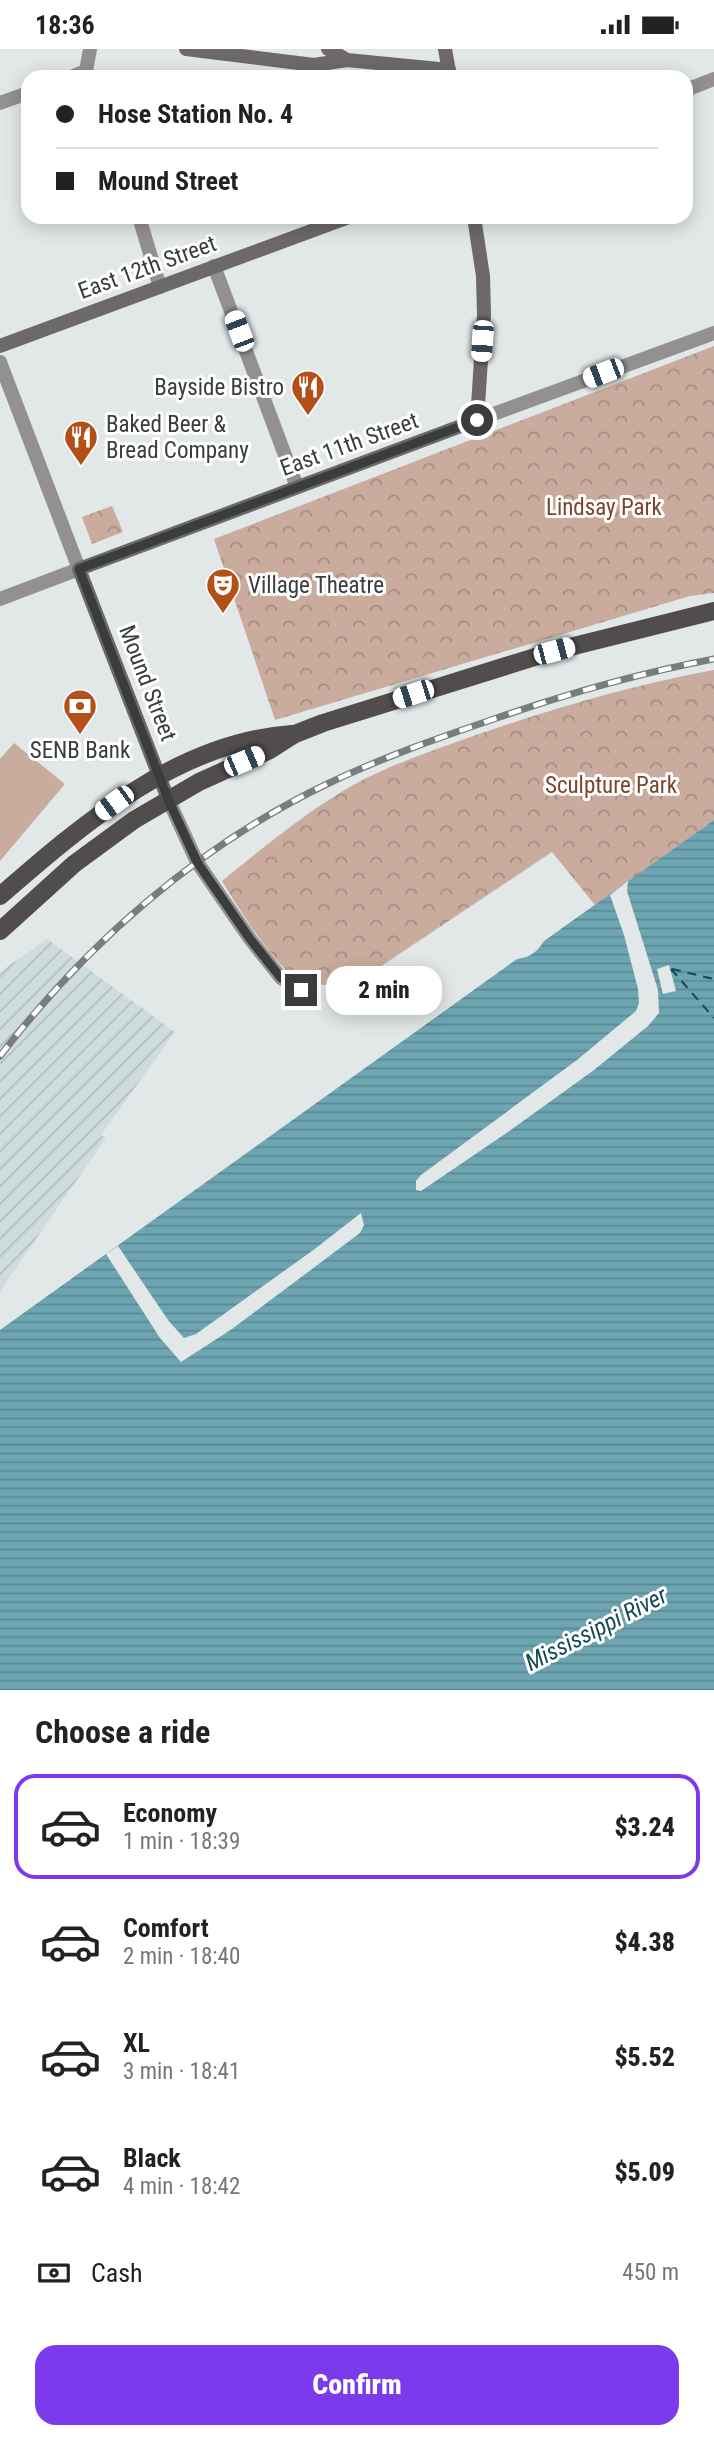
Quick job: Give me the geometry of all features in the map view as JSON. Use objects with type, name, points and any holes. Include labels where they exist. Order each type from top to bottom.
[{"type":"main road","points":[[0,932],[74,864],[105,840],[168,799],[217,773],[270,750],[295,734],[554,651],[714,611]]},
{"type":"main road","points":[[0,896],[90,820],[160,777],[227,747],[263,736],[295,734]]},
{"type":"street","points":[[87,70],[90,49]]},
{"type":"street","points":[[186,49],[313,65],[345,54]]},
{"type":"street","points":[[328,49],[428,70]]},
{"type":"street","points":[[445,49],[448,70]]},
{"type":"street","points":[[693,87],[714,79]]},
{"type":"street","points":[[0,103],[21,96]]},
{"type":"street","points":[[141,224],[160,286]]},
{"type":"street","name":"East 12th Street","points":[[0,346],[330,224]]},
{"type":"street","points":[[475,224],[483,277],[484,315],[477,420]]},
{"type":"street","points":[[214,266],[297,487]]},
{"type":"street","name":"East 11th Street","points":[[0,599],[714,333]]},
{"type":"street","name":"Mound Street","points":[[0,362],[168,799],[197,862],[250,939],[281,978],[301,990]]},
{"type":"shaded area","points":[[47,939],[175,1032],[101,1135],[106,1138],[0,1291],[0,972]]},
{"type":"green space","name":"Lindsay Park","points":[[714,346],[714,593],[690,596],[275,720],[214,539]]},
{"type":"green space","points":[[112,506],[123,532],[92,544],[82,517]]},
{"type":"green space","name":"Sculpture Park","points":[[714,670],[714,820],[595,905],[552,852],[365,977],[314,985],[296,979],[272,955],[222,881],[320,806],[384,770],[473,736],[562,707],[622,690]]},
{"type":"green space","points":[[14,743],[65,784],[0,861],[0,759]]},
{"type":"water","name":"Mississippi River","points":[[714,820],[714,1690],[0,1690],[0,1330],[517,959],[533,953],[544,941]]},
{"type":"pier","points":[[628,881],[627,891],[658,990],[659,1013],[648,1026],[594,1070],[421,1191],[416,1190],[416,1181],[421,1175],[577,1060],[636,1011],[639,1003],[638,989],[610,895]]},
{"type":"pier","points":[[669,965],[676,991],[663,994],[657,969]]},
{"type":"pier","points":[[361,1213],[364,1225],[360,1233],[232,1329],[181,1362],[160,1338],[106,1254],[118,1246],[168,1320],[184,1338],[196,1334]]},
{"type":"ferry route","points":[[671,969],[714,1018]]},
{"type":"ferry route","points":[[672,969],[714,979]]},
{"type":"railway","points":[[0,1056],[70,975],[148,901],[234,837],[279,809],[368,766],[473,726],[603,685],[714,659]]},
{"type":"place","name":"Bayside Bistro","points":[[308,417]]},
{"type":"place","name":"Baked Beer & Bread Company","points":[[81,467]]},
{"type":"place","name":"Village Theatre","points":[[223,615]]},
{"type":"place","name":"SENB Bank","points":[[80,736]]},
{"type":"route","points":[[301,990],[281,978],[250,939],[197,862],[168,799],[79,569],[477,420]]}]
